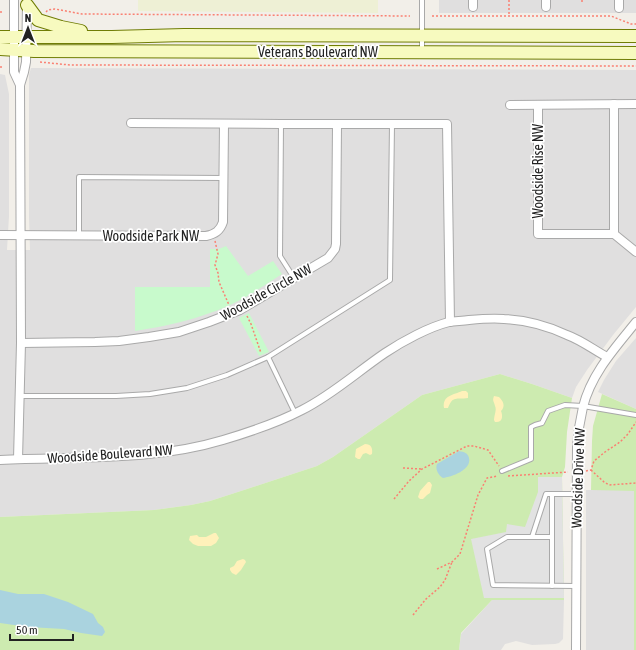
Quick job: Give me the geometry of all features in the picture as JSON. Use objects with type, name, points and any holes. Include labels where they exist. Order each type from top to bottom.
[{"type":"main road","points":[[27,3],[38,20],[61,27],[112,37]]},
{"type":"main road","name":"Veterans Boulevard NW","points":[[0,37],[112,37],[184,35],[636,36]]},
{"type":"main road","name":"Veterans Boulevard NW","points":[[0,49],[635,53]]},
{"type":"street","points":[[14,0],[14,72],[20,85]]},
{"type":"street","points":[[18,459],[21,343],[20,85],[26,62],[27,3]]},
{"type":"street","name":"Woodside Rise NW","points":[[538,104],[538,234],[614,234]]},
{"type":"street","points":[[614,104],[614,234],[636,252]]},
{"type":"street","name":"Woodside Rise NW","points":[[510,105],[636,104]]},
{"type":"street","points":[[131,123],[337,125],[448,124],[450,322]]},
{"type":"street","name":"Woodside Park NW","points":[[0,235],[206,236],[214,234],[222,227],[223,222],[224,124]]},
{"type":"street","name":"Woodside Circle NW","points":[[21,343],[119,341],[179,332],[243,308],[328,258],[335,249],[336,244],[337,125]]},
{"type":"street","name":"Woodside Boulevard NW","points":[[0,460],[103,458],[142,455],[185,449],[222,440],[270,424],[303,410],[335,390],[385,353],[408,339],[426,330],[450,322],[482,319],[505,319],[527,322],[569,335],[607,357]]},
{"type":"street","name":"Woodside Drive NW","points":[[576,650],[577,446],[583,406],[591,383],[607,357],[636,322]]},
{"type":"lane","points":[[422,0],[422,52]]},
{"type":"lane","points":[[281,124],[280,256],[294,278]]},
{"type":"lane","points":[[20,396],[116,396],[150,394],[187,388],[228,375],[266,358],[390,280],[392,124]]},
{"type":"lane","points":[[80,236],[79,177],[223,178]]},
{"type":"lane","points":[[266,358],[295,413]]},
{"type":"lane","points":[[502,471],[531,459],[532,427],[542,423],[548,411],[565,405],[583,406],[636,415]]},
{"type":"lane","points":[[532,537],[546,494],[576,494]]},
{"type":"lane","points":[[552,494],[552,586]]},
{"type":"lane","points":[[552,537],[507,537],[487,549],[493,585],[576,586]]},
{"type":"path","points":[[509,0],[509,16]]},
{"type":"path","points":[[43,15],[48,10],[55,9],[82,14],[410,16]]},
{"type":"path","points":[[432,16],[611,16],[632,24],[636,24]]},
{"type":"path","points":[[39,61],[70,65],[636,66]]},
{"type":"path","points":[[214,234],[218,254],[215,266],[221,289],[232,312]]},
{"type":"path","points":[[243,308],[251,324],[256,340],[266,358]]},
{"type":"path","points":[[591,470],[594,461],[620,442],[628,434],[636,422]]},
{"type":"path","points":[[394,499],[409,481],[422,470],[467,446],[474,446],[488,450],[505,476]]},
{"type":"path","points":[[403,468],[422,470]]},
{"type":"path","points":[[586,471],[591,470]]},
{"type":"path","points":[[591,470],[609,485],[636,483]]},
{"type":"path","points":[[437,569],[452,562],[460,554],[478,495],[487,478],[568,472]]},
{"type":"path","points":[[413,615],[426,599],[440,587],[445,580],[452,562]]},
{"type":"shaded area","points":[[439,0],[636,0],[636,13],[439,13]]},
{"type":"shaded area","points":[[31,68],[636,70],[636,307],[587,370],[576,387],[572,398],[500,374],[422,395],[333,457],[317,466],[210,501],[154,510],[0,517],[0,74],[5,75],[9,94],[9,216],[7,250],[30,250],[29,75]]},
{"type":"shaded area","points":[[636,338],[636,409],[598,392],[616,361]]},
{"type":"shaded area","points":[[538,477],[562,477],[564,598],[484,598],[471,539],[506,532],[507,524],[525,527],[538,492]]},
{"type":"shaded area","points":[[586,490],[634,490],[634,650],[586,650]]},
{"type":"shaded area","points":[[492,600],[564,600],[563,639],[559,643],[555,644],[532,645],[516,641],[505,644],[501,650],[459,650],[461,634]]},
{"type":"green space","points":[[138,0],[378,0],[378,13],[138,11]]},
{"type":"green space","points":[[226,246],[248,276],[273,261],[282,274],[251,294],[224,308],[165,326],[135,331],[135,287],[210,287],[210,249],[219,249]]},
{"type":"green space","points":[[249,313],[269,352],[259,356],[239,318]]},
{"type":"green space","points":[[500,374],[572,398],[567,432],[565,467],[562,477],[564,600],[492,600],[461,633],[459,650],[0,650],[0,517],[154,510],[210,501],[317,466],[333,457],[422,395]]},
{"type":"green space","points":[[602,394],[636,409],[636,650],[634,650],[634,491],[591,490],[593,426]]},
{"type":"sand","points":[[466,391],[468,393],[468,398],[455,399],[448,408],[444,408],[445,400],[449,396]]},
{"type":"sand","points":[[494,396],[499,397],[503,404],[501,411],[502,419],[498,422],[495,422],[494,420],[496,409],[493,400]]},
{"type":"sand","points":[[365,444],[371,447],[372,454],[363,454],[360,459],[358,459],[355,457],[356,449]]},
{"type":"sand","points":[[428,482],[432,485],[430,493],[423,499],[420,499],[418,497],[420,491]]},
{"type":"sand","points":[[216,533],[219,538],[216,543],[211,546],[198,546],[189,540],[190,536],[197,535],[199,537],[206,537]]},
{"type":"sand","points":[[243,559],[246,562],[241,570],[236,575],[232,573],[230,568],[234,566],[237,561]]},
{"type":"water","points":[[459,451],[468,455],[469,462],[467,466],[456,474],[443,478],[437,472],[437,464]]},
{"type":"water","points":[[0,590],[18,594],[44,594],[68,602],[93,614],[105,632],[102,636],[64,629],[28,627],[0,623]]}]
